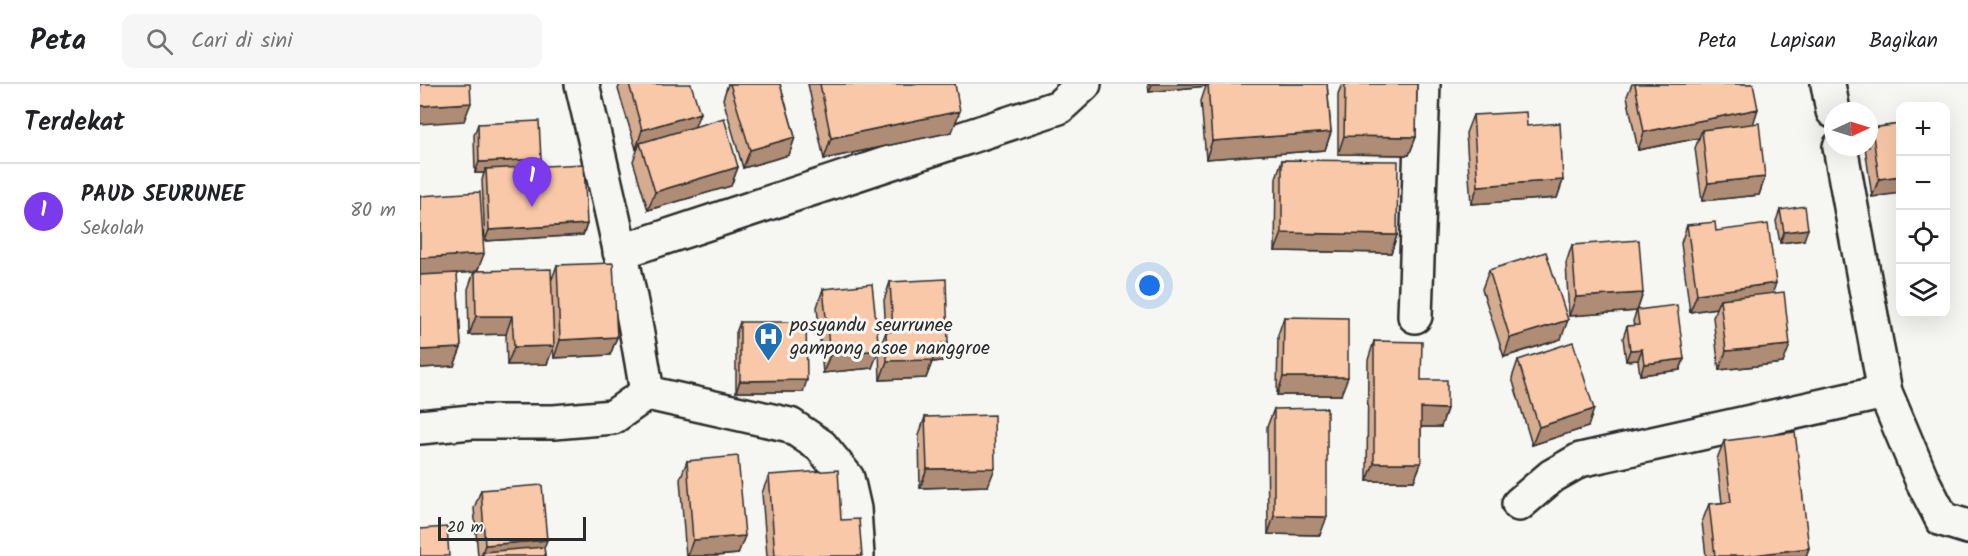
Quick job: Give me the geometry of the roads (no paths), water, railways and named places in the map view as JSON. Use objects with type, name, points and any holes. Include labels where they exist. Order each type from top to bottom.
[{"type":"street","points":[[582,84],[621,252],[647,393]]},
{"type":"street","points":[[621,252],[1059,107],[1084,84]]},
{"type":"street","points":[[1415,316],[1423,84]]},
{"type":"street","points":[[1828,84],[1831,102]]},
{"type":"street","points":[[1842,156],[1885,392],[1922,480],[1942,519],[1968,527]]},
{"type":"street","points":[[1519,504],[1552,477],[1580,460],[1885,392]]},
{"type":"street","points":[[420,427],[471,422],[554,422],[613,417],[647,393],[790,425],[820,446],[847,478],[854,509],[858,556]]},
{"type":"place","name":"PAUD SEURUNEE","points":[[532,207]]},
{"type":"place","name":"posyandu seurrunee gampong asoe nanggroe","points":[[769,362]]}]
